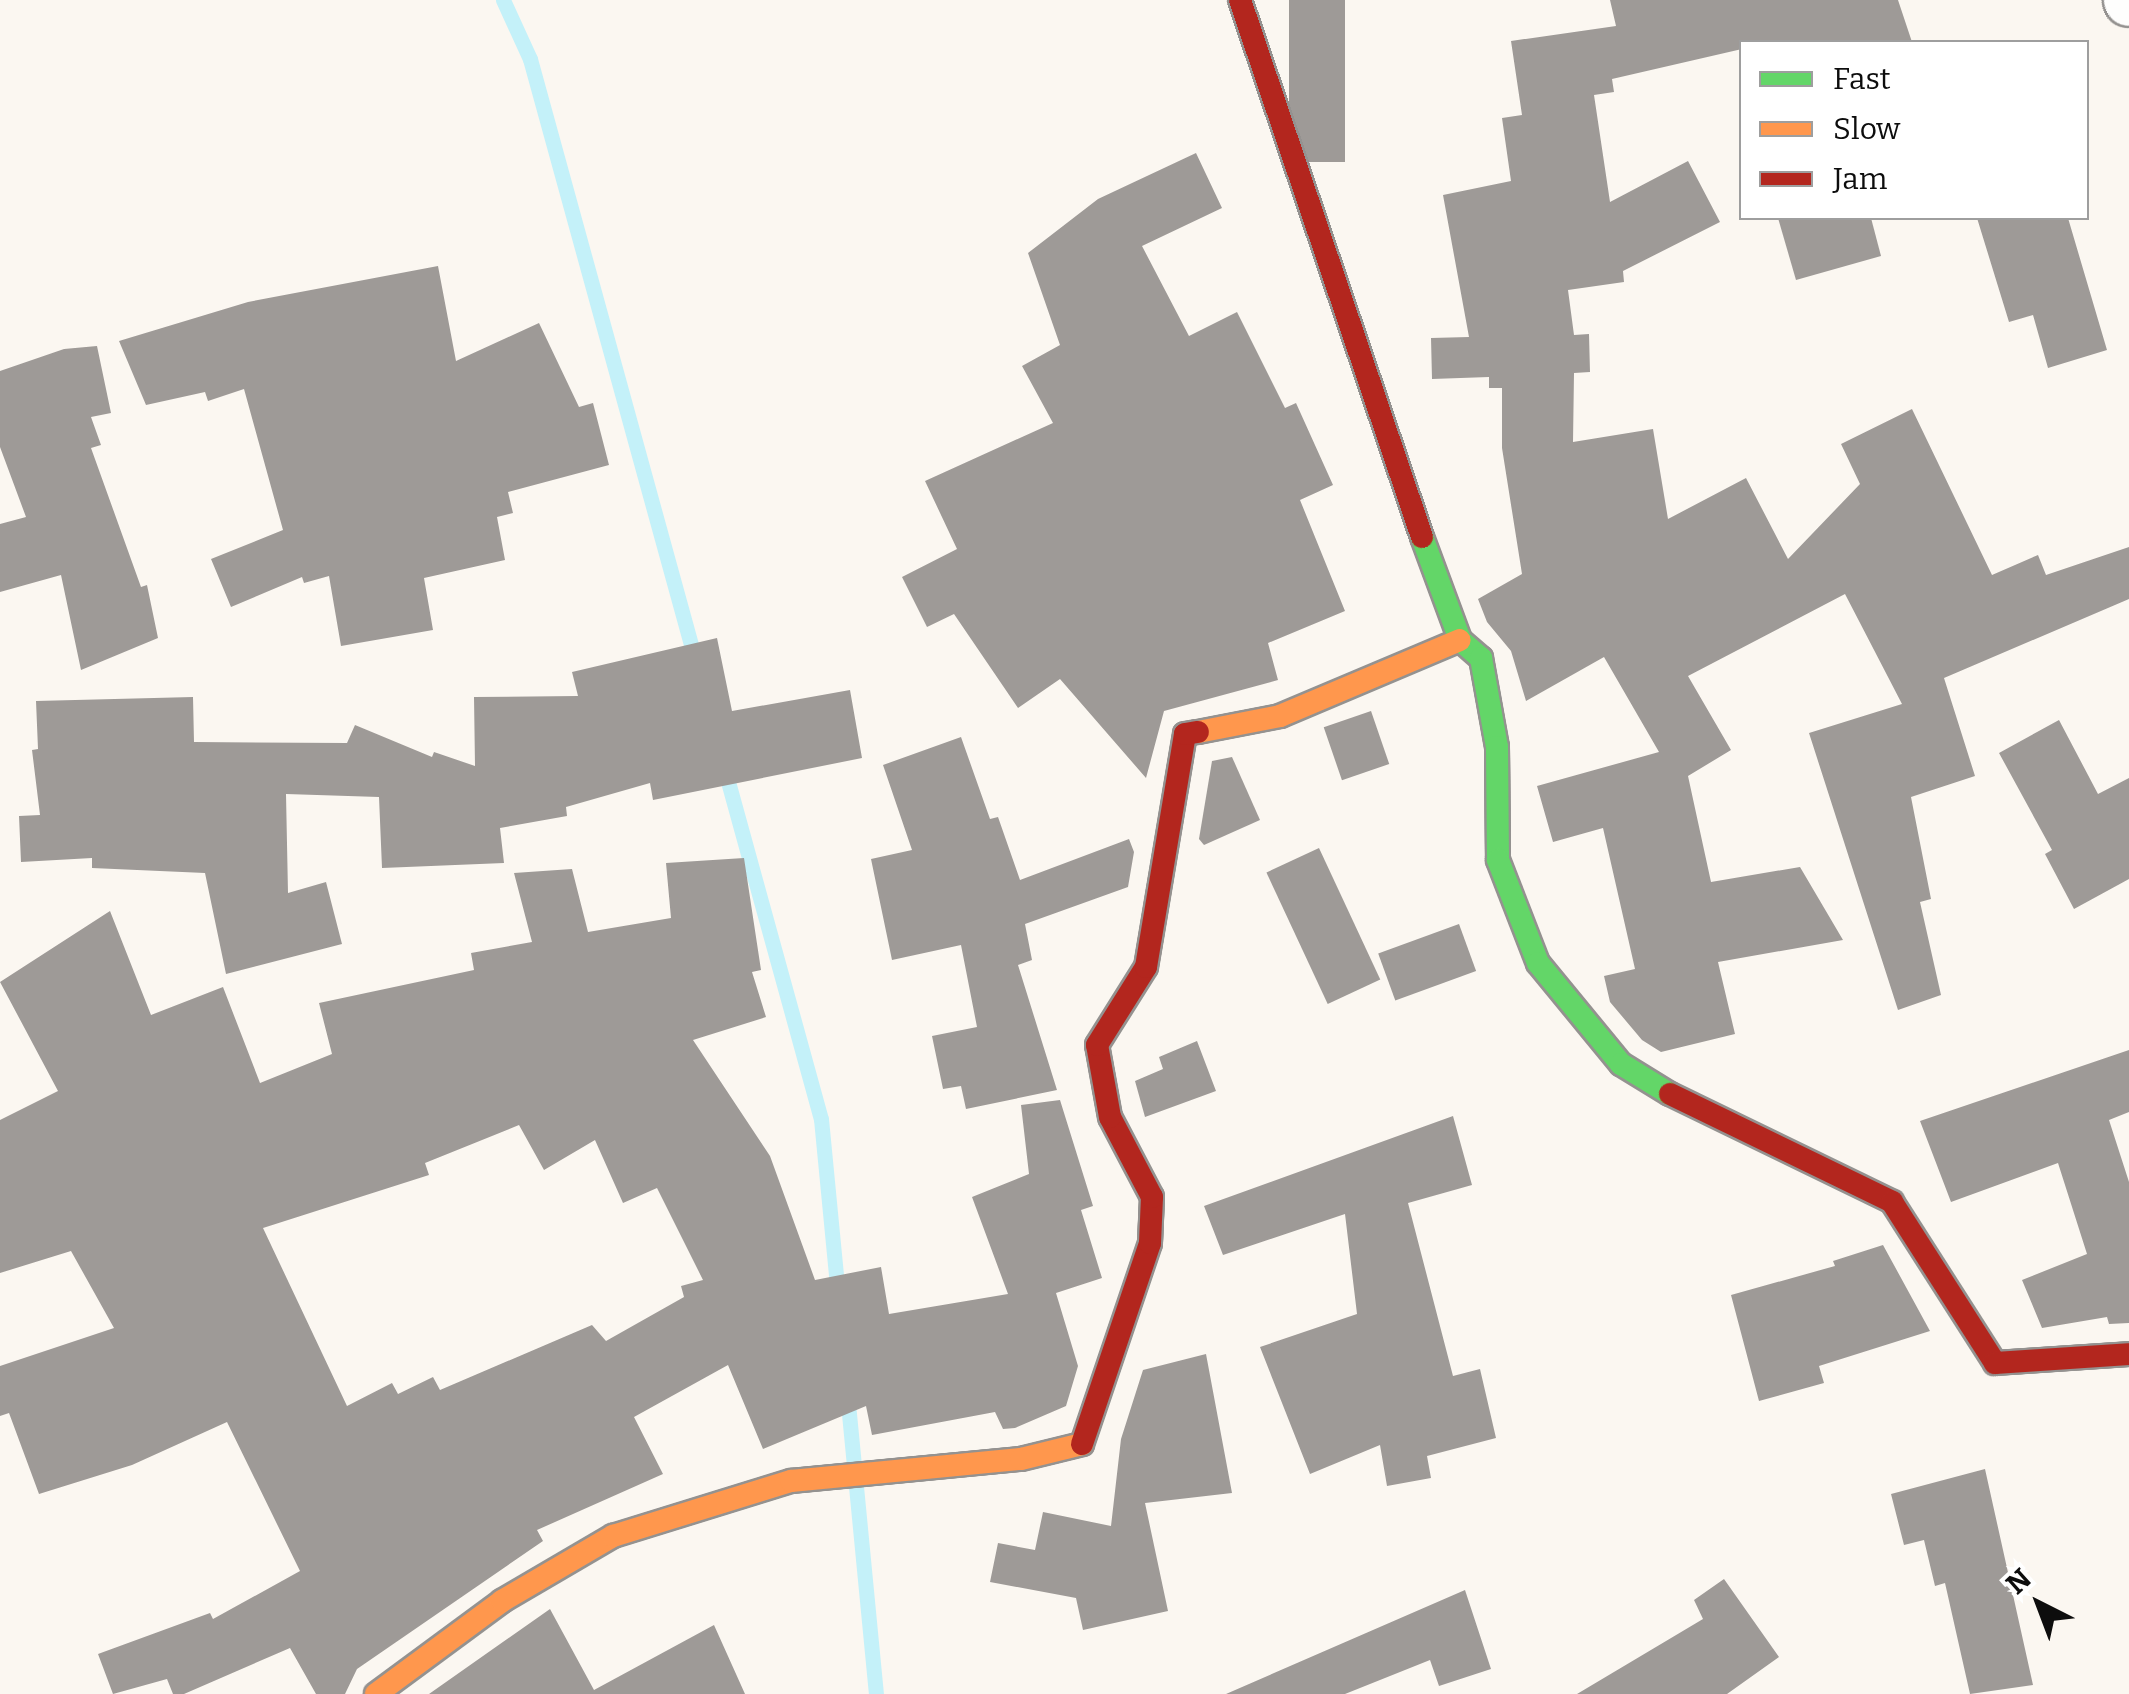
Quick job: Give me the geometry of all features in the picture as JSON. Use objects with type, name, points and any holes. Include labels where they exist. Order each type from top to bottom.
[{"type":"street","points":[[1240,0],[1460,640],[1481,658],[1497,747],[1498,860],[1538,963],[1620,1064],[1710,1119],[1892,1202],[1995,1363],[2129,1354]]},
{"type":"street","points":[[376,1694],[502,1601],[613,1536],[792,1481],[1021,1459],[1071,1451],[1088,1440],[1150,1244],[1152,1197],[1110,1116],[1097,1045],[1146,966],[1185,734],[1280,716],[1460,640]]},
{"type":"building","points":[[1289,0],[1345,0],[1345,162],[1289,162]]},
{"type":"building","points":[[1610,0],[1898,0],[1911,40],[1739,40],[1739,50],[1612,79],[1614,92],[1594,95],[1610,202],[1688,161],[1720,222],[1623,271],[1624,282],[1568,290],[1574,335],[1589,334],[1590,372],[1574,373],[1573,442],[1653,429],[1668,519],[1746,478],[1788,559],[1860,484],[1841,444],[1912,409],[1992,575],[2038,555],[2046,575],[2129,547],[2129,599],[1944,678],[1975,776],[1911,797],[1931,899],[1920,902],[1941,995],[1898,1010],[1809,733],[1902,704],[1845,594],[1688,676],[1731,750],[1688,776],[1711,882],[1800,867],[1843,940],[1718,962],[1735,1034],[1661,1052],[1642,1040],[1610,1002],[1604,976],[1635,969],[1603,828],[1553,842],[1537,786],[1659,752],[1604,657],[1526,701],[1511,651],[1487,622],[1478,599],[1522,574],[1502,448],[1502,388],[1489,388],[1489,377],[1432,379],[1431,338],[1469,337],[1443,195],[1511,181],[1502,118],[1522,115],[1511,41],[1616,26]]},
{"type":"building","points":[[1196,153],[1222,208],[1142,246],[1189,336],[1237,312],[1285,408],[1296,403],[1333,485],[1300,500],[1345,611],[1268,643],[1278,680],[1164,711],[1146,778],[1060,679],[1018,708],[954,614],[927,627],[902,577],[957,549],[925,481],[1053,423],[1022,366],[1060,345],[1028,253],[1098,199]]},
{"type":"building","points":[[1779,220],[1872,220],[1881,256],[1796,280]]},
{"type":"building","points":[[1978,220],[2069,220],[2107,350],[2048,368],[2033,315],[2009,322]]},
{"type":"building","points":[[438,266],[456,361],[539,323],[579,407],[593,403],[609,465],[508,492],[513,513],[497,517],[505,560],[424,578],[433,630],[341,646],[329,576],[304,583],[302,577],[231,607],[211,559],[283,530],[244,389],[208,401],[205,392],[146,405],[119,341],[248,302]]},
{"type":"building","points":[[97,346],[111,413],[91,417],[101,445],[91,448],[141,587],[147,585],[158,638],[81,670],[61,575],[0,592],[0,524],[26,517],[0,447],[0,371],[64,349]]},
{"type":"building","points":[[717,638],[732,711],[850,690],[862,758],[653,800],[650,783],[566,807],[567,816],[500,828],[504,863],[382,868],[379,797],[286,794],[288,893],[326,882],[342,944],[226,974],[205,873],[92,868],[92,858],[21,862],[19,816],[40,815],[32,750],[38,749],[36,701],[193,697],[194,742],[347,743],[355,725],[432,757],[434,752],[475,766],[474,697],[578,696],[572,672]]},
{"type":"building","points":[[1371,711],[1389,764],[1342,780],[1324,727]]},
{"type":"building","points":[[2059,720],[2098,794],[2129,778],[2129,879],[2074,909],[2045,854],[2052,850],[1999,753]]},
{"type":"building","points":[[961,737],[990,819],[998,817],[1020,880],[1129,839],[1134,852],[1128,887],[1025,924],[1032,960],[1018,965],[1057,1090],[966,1109],[961,1086],[943,1089],[932,1036],[977,1027],[961,945],[892,960],[871,859],[912,850],[883,765]]},
{"type":"building","points":[[1232,757],[1260,820],[1204,845],[1199,839],[1212,761]]},
{"type":"building","points":[[1319,848],[1380,979],[1328,1004],[1266,873]]},
{"type":"building","points":[[744,858],[761,970],[752,972],[766,1017],[693,1040],[770,1156],[815,1280],[881,1267],[889,1314],[1008,1294],[972,1197],[1029,1174],[1021,1105],[1060,1100],[1093,1206],[1081,1210],[1102,1278],[1056,1293],[1078,1366],[1066,1406],[1015,1428],[1003,1429],[995,1412],[872,1435],[866,1406],[763,1449],[728,1365],[634,1417],[663,1474],[537,1530],[543,1541],[357,1669],[345,1694],[316,1694],[290,1648],[184,1694],[173,1694],[167,1679],[113,1694],[98,1654],[210,1613],[213,1619],[300,1571],[227,1422],[132,1465],[39,1494],[9,1413],[0,1416],[0,1366],[114,1328],[71,1251],[0,1273],[0,1120],[58,1091],[0,982],[110,911],[151,1015],[223,987],[260,1083],[332,1054],[319,1003],[474,970],[471,953],[532,942],[514,873],[572,869],[588,932],[671,918],[666,863]],"holes":[[[519,1125],[544,1170],[595,1140],[623,1203],[657,1188],[703,1280],[681,1286],[684,1297],[606,1341],[592,1325],[440,1390],[433,1377],[398,1394],[392,1383],[347,1406],[263,1228],[429,1175],[425,1163]]]},
{"type":"building","points":[[1459,924],[1476,971],[1395,1000],[1378,953]]},
{"type":"building","points":[[1197,1041],[1216,1091],[1145,1117],[1135,1081],[1163,1069],[1159,1057]]},
{"type":"building","points":[[2129,1050],[2129,1112],[2109,1120],[2129,1182],[2129,1323],[2109,1324],[2107,1317],[2042,1328],[2022,1280],[2087,1254],[2058,1163],[1951,1202],[1920,1121]]},
{"type":"building","points":[[1453,1116],[1472,1185],[1408,1203],[1453,1376],[1480,1369],[1496,1438],[1427,1456],[1431,1478],[1387,1486],[1380,1445],[1310,1474],[1260,1347],[1357,1314],[1345,1214],[1223,1255],[1204,1206]]},
{"type":"building","points":[[1883,1245],[1930,1331],[1819,1366],[1824,1383],[1759,1401],[1731,1295],[1835,1266],[1833,1261]]},
{"type":"building","points":[[1206,1354],[1232,1493],[1145,1503],[1168,1611],[1083,1630],[1076,1598],[990,1582],[998,1543],[1035,1550],[1043,1512],[1111,1526],[1121,1439],[1143,1370]]},
{"type":"building","points":[[1985,1469],[2033,1685],[1970,1694],[1945,1583],[1935,1586],[1924,1540],[1904,1545],[1891,1494]]},
{"type":"building","points":[[1724,1579],[1779,1657],[1727,1694],[1577,1694],[1703,1619],[1694,1600]]},
{"type":"building","points":[[1465,1590],[1491,1669],[1439,1686],[1430,1660],[1345,1694],[1226,1694]]},
{"type":"building","points":[[550,1609],[594,1690],[714,1625],[745,1694],[429,1694]]},
{"type":"waterway","points":[[503,0],[530,59],[696,663]]},
{"type":"waterway","points":[[724,767],[821,1119],[838,1295]]},
{"type":"waterway","points":[[847,1393],[876,1694]]},
{"type":"traffic: fast","points":[[1422,537],[1460,640],[1481,658],[1497,747],[1498,860],[1538,963],[1621,1064],[1670,1094]]},
{"type":"traffic: slow","points":[[1198,732],[1280,716],[1460,640]]},
{"type":"traffic: slow","points":[[376,1694],[502,1601],[613,1536],[791,1481],[1021,1459],[1082,1444]]},
{"type":"traffic: jam","points":[[1240,0],[1422,537]]},
{"type":"traffic: jam","points":[[1082,1444],[1150,1243],[1152,1197],[1110,1117],[1097,1045],[1146,967],[1185,734],[1198,732]]},
{"type":"traffic: jam","points":[[1670,1094],[1892,1202],[1995,1363],[2129,1354]]}]
